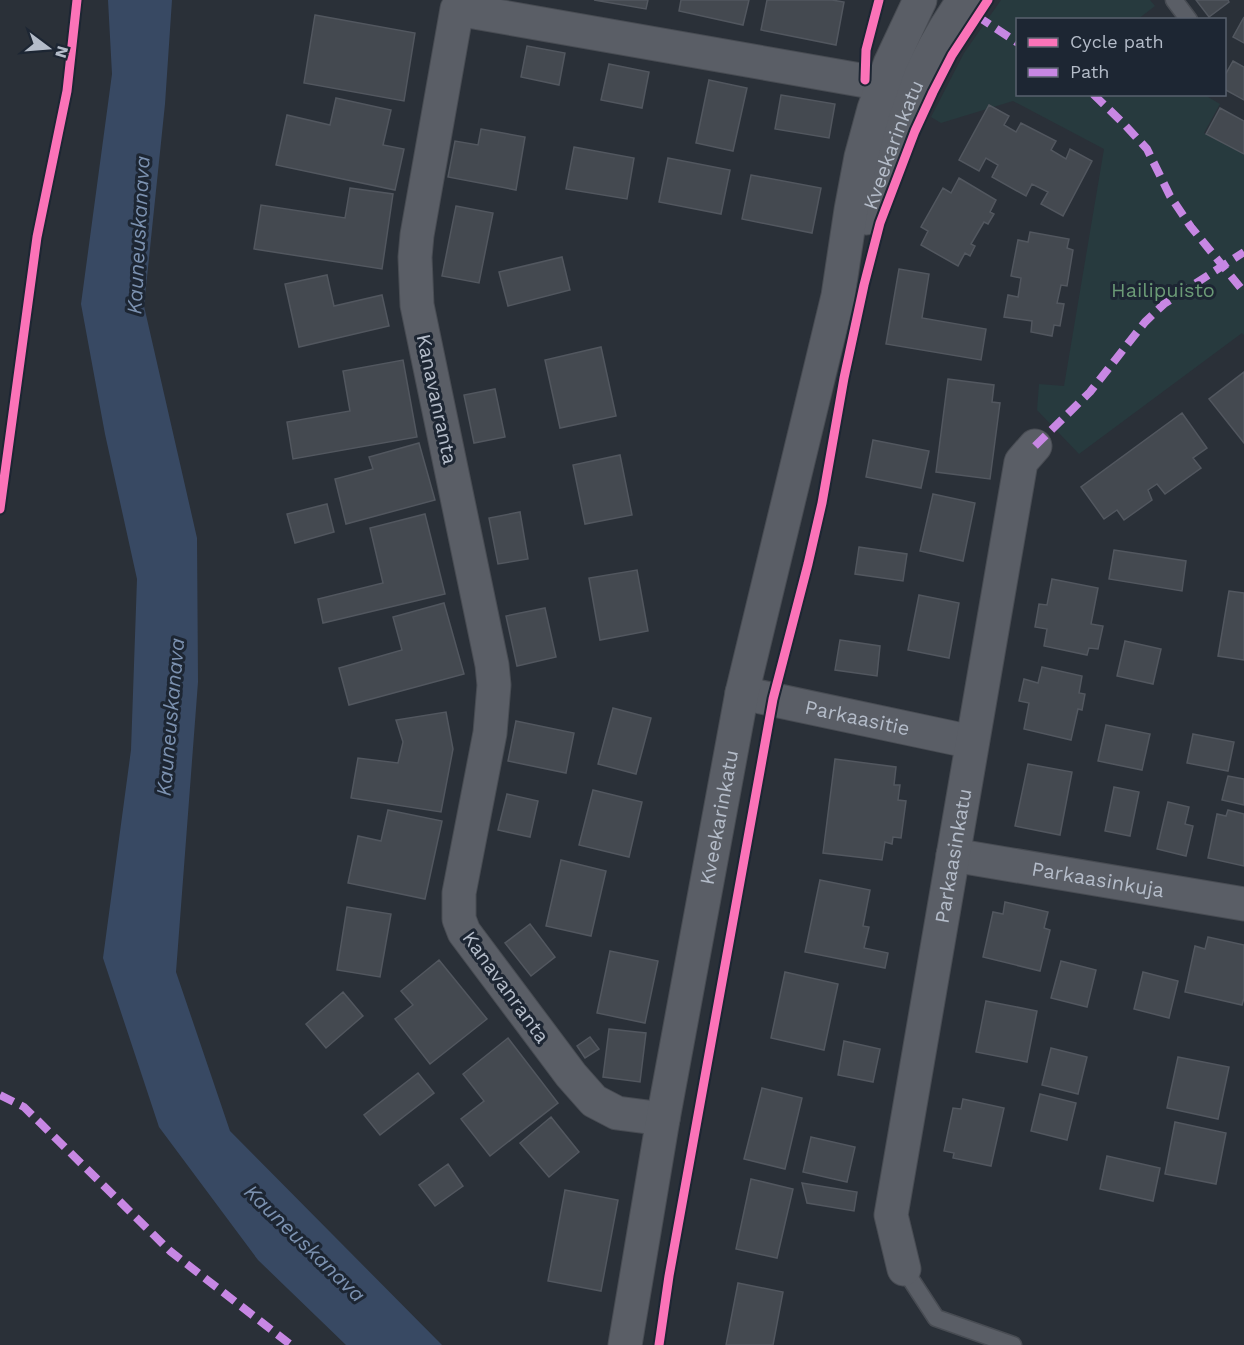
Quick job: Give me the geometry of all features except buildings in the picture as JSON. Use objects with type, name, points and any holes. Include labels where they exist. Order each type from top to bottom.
[{"type":"street","name":"Kveekarinkatu","points":[[626,1345],[663,1119],[742,693],[838,296],[861,157],[874,109],[890,64],[920,0]]},
{"type":"street","name":"Kveekarinkatu","points":[[838,296],[904,110],[933,48],[964,0]]},
{"type":"street","name":"Kanavanranta","points":[[663,1119],[617,1113],[594,1101],[571,1075],[464,932],[459,919],[459,893],[490,733],[494,685],[492,665],[417,304],[415,257],[457,9],[883,84]]},
{"type":"street","name":"Parkaasinkatu","points":[[904,1269],[891,1215],[1021,462],[1035,446]]},
{"type":"street","name":"Parkaasitie","points":[[742,693],[972,742]]},
{"type":"street","name":"Parkaasinkuja","points":[[953,855],[1244,904]]},
{"type":"lane","points":[[1174,0],[1188,18]]},
{"type":"lane","points":[[904,1269],[936,1318],[1013,1345]]},
{"type":"green space","name":"Hailipuisto","points":[[1001,0],[1150,0],[1155,6],[1139,18],[1016,18],[1016,96],[1206,96],[1220,104],[1204,133],[1244,154],[1244,335],[1242,333],[1079,454],[1037,410],[1039,384],[1064,386],[1104,149],[1013,101],[941,123],[931,117],[964,53]]},
{"type":"water","name":"Kauneuskanava","points":[[108,0],[172,0],[165,104],[144,306],[197,538],[198,682],[176,972],[230,1131],[442,1345],[346,1345],[258,1260],[159,1127],[103,958],[131,750],[137,579],[105,434],[81,304],[112,74]]},
{"type":"marked path","points":[[977,16],[1016,42]]},
{"type":"marked path","points":[[1095,96],[1147,149],[1170,196],[1191,227],[1244,292]]},
{"type":"marked path","points":[[1035,446],[1090,392],[1145,322],[1164,304],[1244,252]]},
{"type":"marked path","points":[[0,1095],[24,1107],[170,1251],[291,1345]]},
{"type":"cycle path","points":[[0,509],[37,237],[67,91],[77,0]]},
{"type":"cycle path","points":[[865,80],[866,50],[879,0]]},
{"type":"cycle path","points":[[659,1345],[669,1276],[773,699],[822,503],[844,378],[864,285],[880,223],[915,131],[952,55],[988,0]]}]
